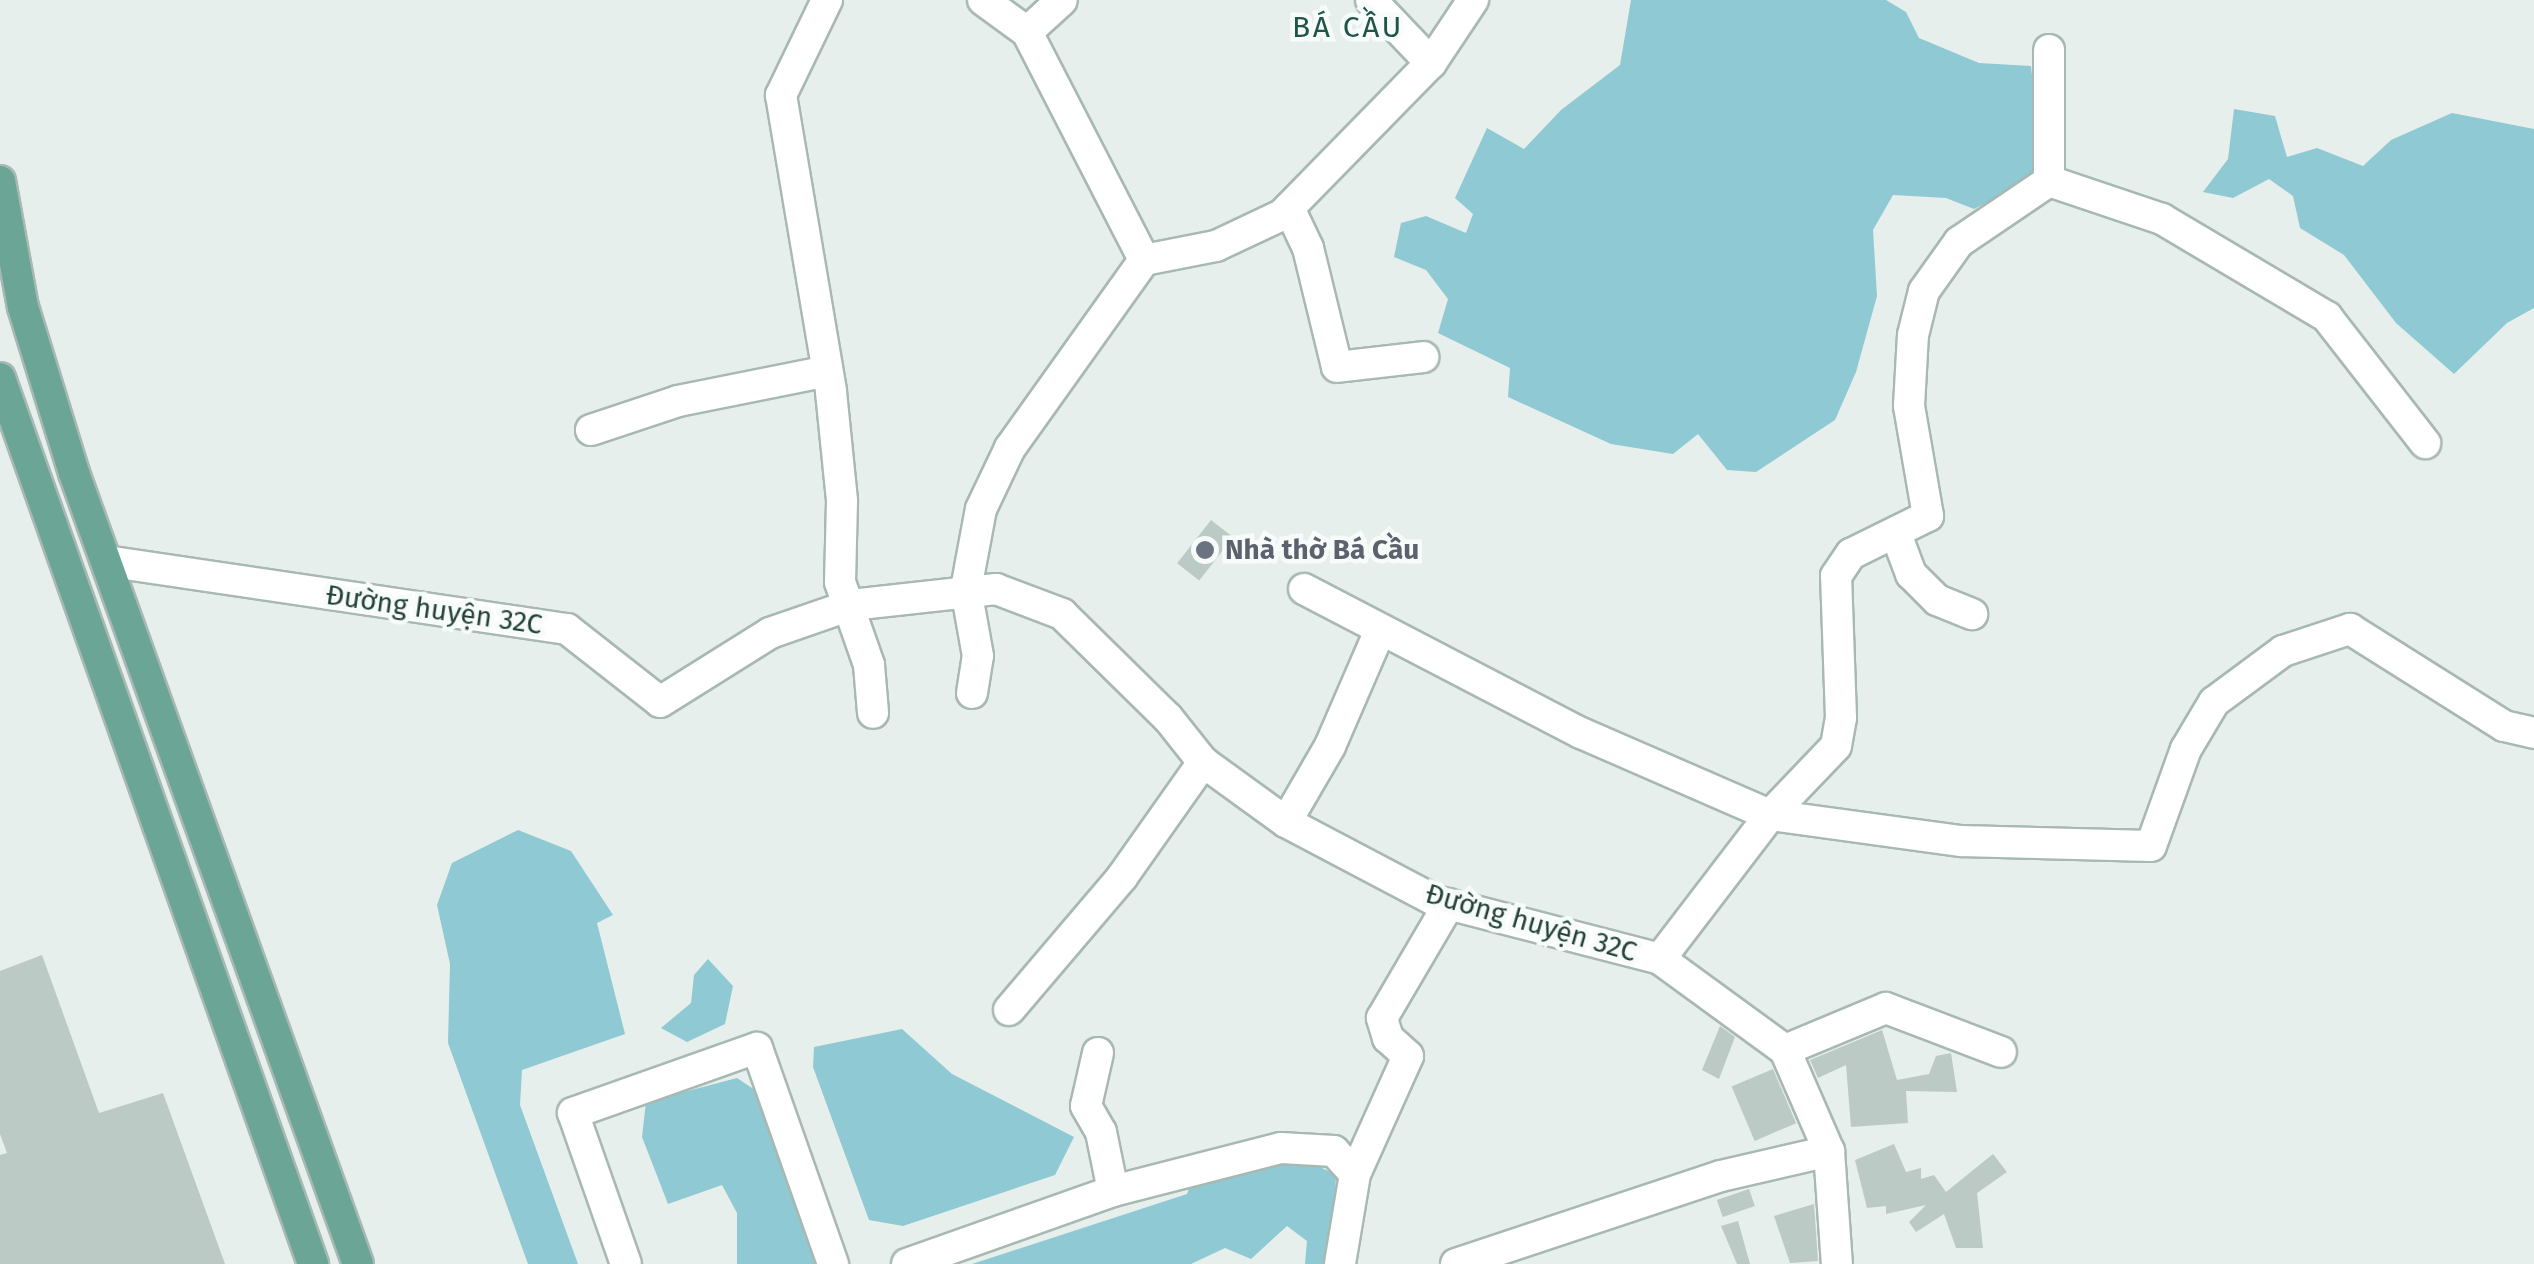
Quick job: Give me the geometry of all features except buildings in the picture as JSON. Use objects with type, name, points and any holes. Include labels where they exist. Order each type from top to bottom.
[{"type":"main road","points":[[0,181],[23,307],[106,562],[358,1264]]},
{"type":"main road","points":[[0,378],[313,1264]]},
{"type":"main road","points":[[175,877],[214,863]]},
{"type":"street","points":[[827,0],[781,94],[842,501],[840,582],[869,666],[873,713]]},
{"type":"street","points":[[983,0],[1027,32],[1144,260]]},
{"type":"street","points":[[1027,32],[1062,0]]},
{"type":"street","points":[[972,693],[978,656],[966,589],[981,508],[1010,448],[1144,260],[1216,246],[1289,208],[1431,64],[1473,0]]},
{"type":"street","points":[[1379,4],[1431,64]]},
{"type":"street","points":[[2049,50],[2049,180]]},
{"type":"street","points":[[2049,180],[2162,218],[2328,317],[2424,443]]},
{"type":"street","points":[[1660,959],[1770,815],[1836,746],[1841,718],[1836,576],[1850,554],[1928,516],[1909,406],[1913,335],[1924,292],[1959,242],[2049,180]]},
{"type":"street","points":[[1289,208],[1308,248],[1337,367],[1423,357]]},
{"type":"street","points":[[590,430],[678,401],[824,372]]},
{"type":"street","points":[[1896,534],[1911,574],[1937,600],[1972,614]]},
{"type":"street","name":"Đường huyện 32C","points":[[106,562],[567,629],[660,702],[770,632],[851,605],[941,600],[966,589],[996,589],[1062,614],[1168,718],[1203,762],[1286,822],[1449,904],[1660,959],[1784,1050],[1829,1150],[1837,1264]]},
{"type":"street","points":[[1304,589],[1379,632],[1581,733],[1770,815],[1960,840],[2152,846],[2186,749],[2214,702],[2283,651],[2350,629],[2504,726],[2534,734]]},
{"type":"street","points":[[1286,822],[1330,746],[1379,632]]},
{"type":"street","points":[[1009,1010],[1122,877],[1203,762]]},
{"type":"street","points":[[1340,1264],[1356,1174],[1408,1056],[1388,1038],[1382,1018],[1449,904]]},
{"type":"street","points":[[1784,1050],[1886,1008],[2001,1052]]},
{"type":"street","points":[[626,1264],[573,1113],[758,1048],[833,1264]]},
{"type":"street","points":[[1098,1053],[1086,1106],[1101,1132],[1113,1191]]},
{"type":"street","points":[[907,1264],[1113,1191],[1281,1148],[1334,1151],[1356,1174]]},
{"type":"street","points":[[1456,1264],[1721,1176],[1829,1150]]},
{"type":"water","points":[[1631,0],[1886,0],[1906,12],[1919,38],[1979,63],[2031,66],[2040,154],[2030,181],[1974,209],[1946,198],[1893,195],[1873,230],[1877,296],[1856,372],[1835,420],[1756,472],[1727,470],[1698,434],[1673,454],[1611,444],[1508,397],[1510,368],[1438,333],[1448,299],[1426,270],[1394,257],[1401,223],[1426,216],[1466,233],[1473,214],[1455,198],[1487,128],[1524,149],[1561,110],[1620,65]]},
{"type":"water","points":[[2234,109],[2275,116],[2287,157],[2317,148],[2363,166],[2391,140],[2452,113],[2534,129],[2534,308],[2507,323],[2454,374],[2396,323],[2344,255],[2300,228],[2293,196],[2269,179],[2233,198],[2203,192],[2228,159]]},
{"type":"water","points":[[518,830],[571,851],[613,915],[597,923],[625,1034],[522,1070],[520,1105],[578,1264],[528,1264],[448,1043],[450,964],[437,905],[452,863]]},
{"type":"water","points":[[708,959],[733,986],[725,1024],[687,1042],[661,1028],[691,1003],[694,975]]},
{"type":"water","points":[[902,1029],[952,1074],[1074,1137],[1055,1175],[903,1226],[869,1220],[813,1067],[814,1047]]},
{"type":"water","points":[[737,1078],[764,1096],[820,1264],[737,1264],[737,1213],[722,1185],[668,1204],[642,1137],[646,1102]]},
{"type":"water","points":[[1240,1160],[1312,1163],[1336,1175],[1332,1264],[1305,1264],[1307,1241],[1287,1226],[1251,1259],[1225,1248],[1191,1264],[972,1264],[1187,1194],[1193,1177]]},
{"type":"place","name":"Nhà thờ Bá Cầu","points":[[1205,550]]},
{"type":"district","name":"BÁ CẦU","points":[[1348,27]]}]
